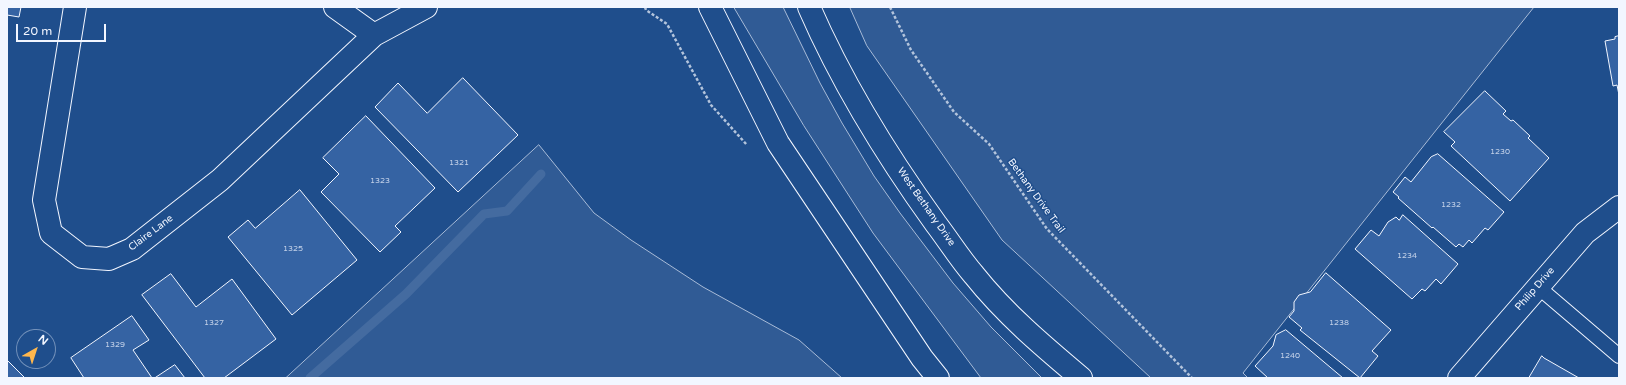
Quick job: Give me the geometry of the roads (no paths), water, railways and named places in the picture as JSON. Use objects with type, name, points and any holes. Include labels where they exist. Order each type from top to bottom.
[{"type":"street","name":"Claire Lane","points":[[75,7],[44,200],[51,233],[82,257],[109,259],[132,249],[220,180],[374,35],[426,7]]},
{"type":"street","points":[[335,7],[374,35]]},
{"type":"street","points":[[710,7],[778,143],[922,358],[938,378]]},
{"type":"street","name":"West Bethany Drive","points":[[809,7],[821,36],[869,122],[917,198],[974,276],[1034,338],[1081,378]]},
{"type":"street","name":"Philip Drive","points":[[1459,378],[1537,286],[1585,233],[1619,207]]},
{"type":"lane","points":[[1537,286],[1619,356]]},
{"type":"waterway","points":[[310,378],[406,294],[484,214],[507,211],[541,174]]}]
